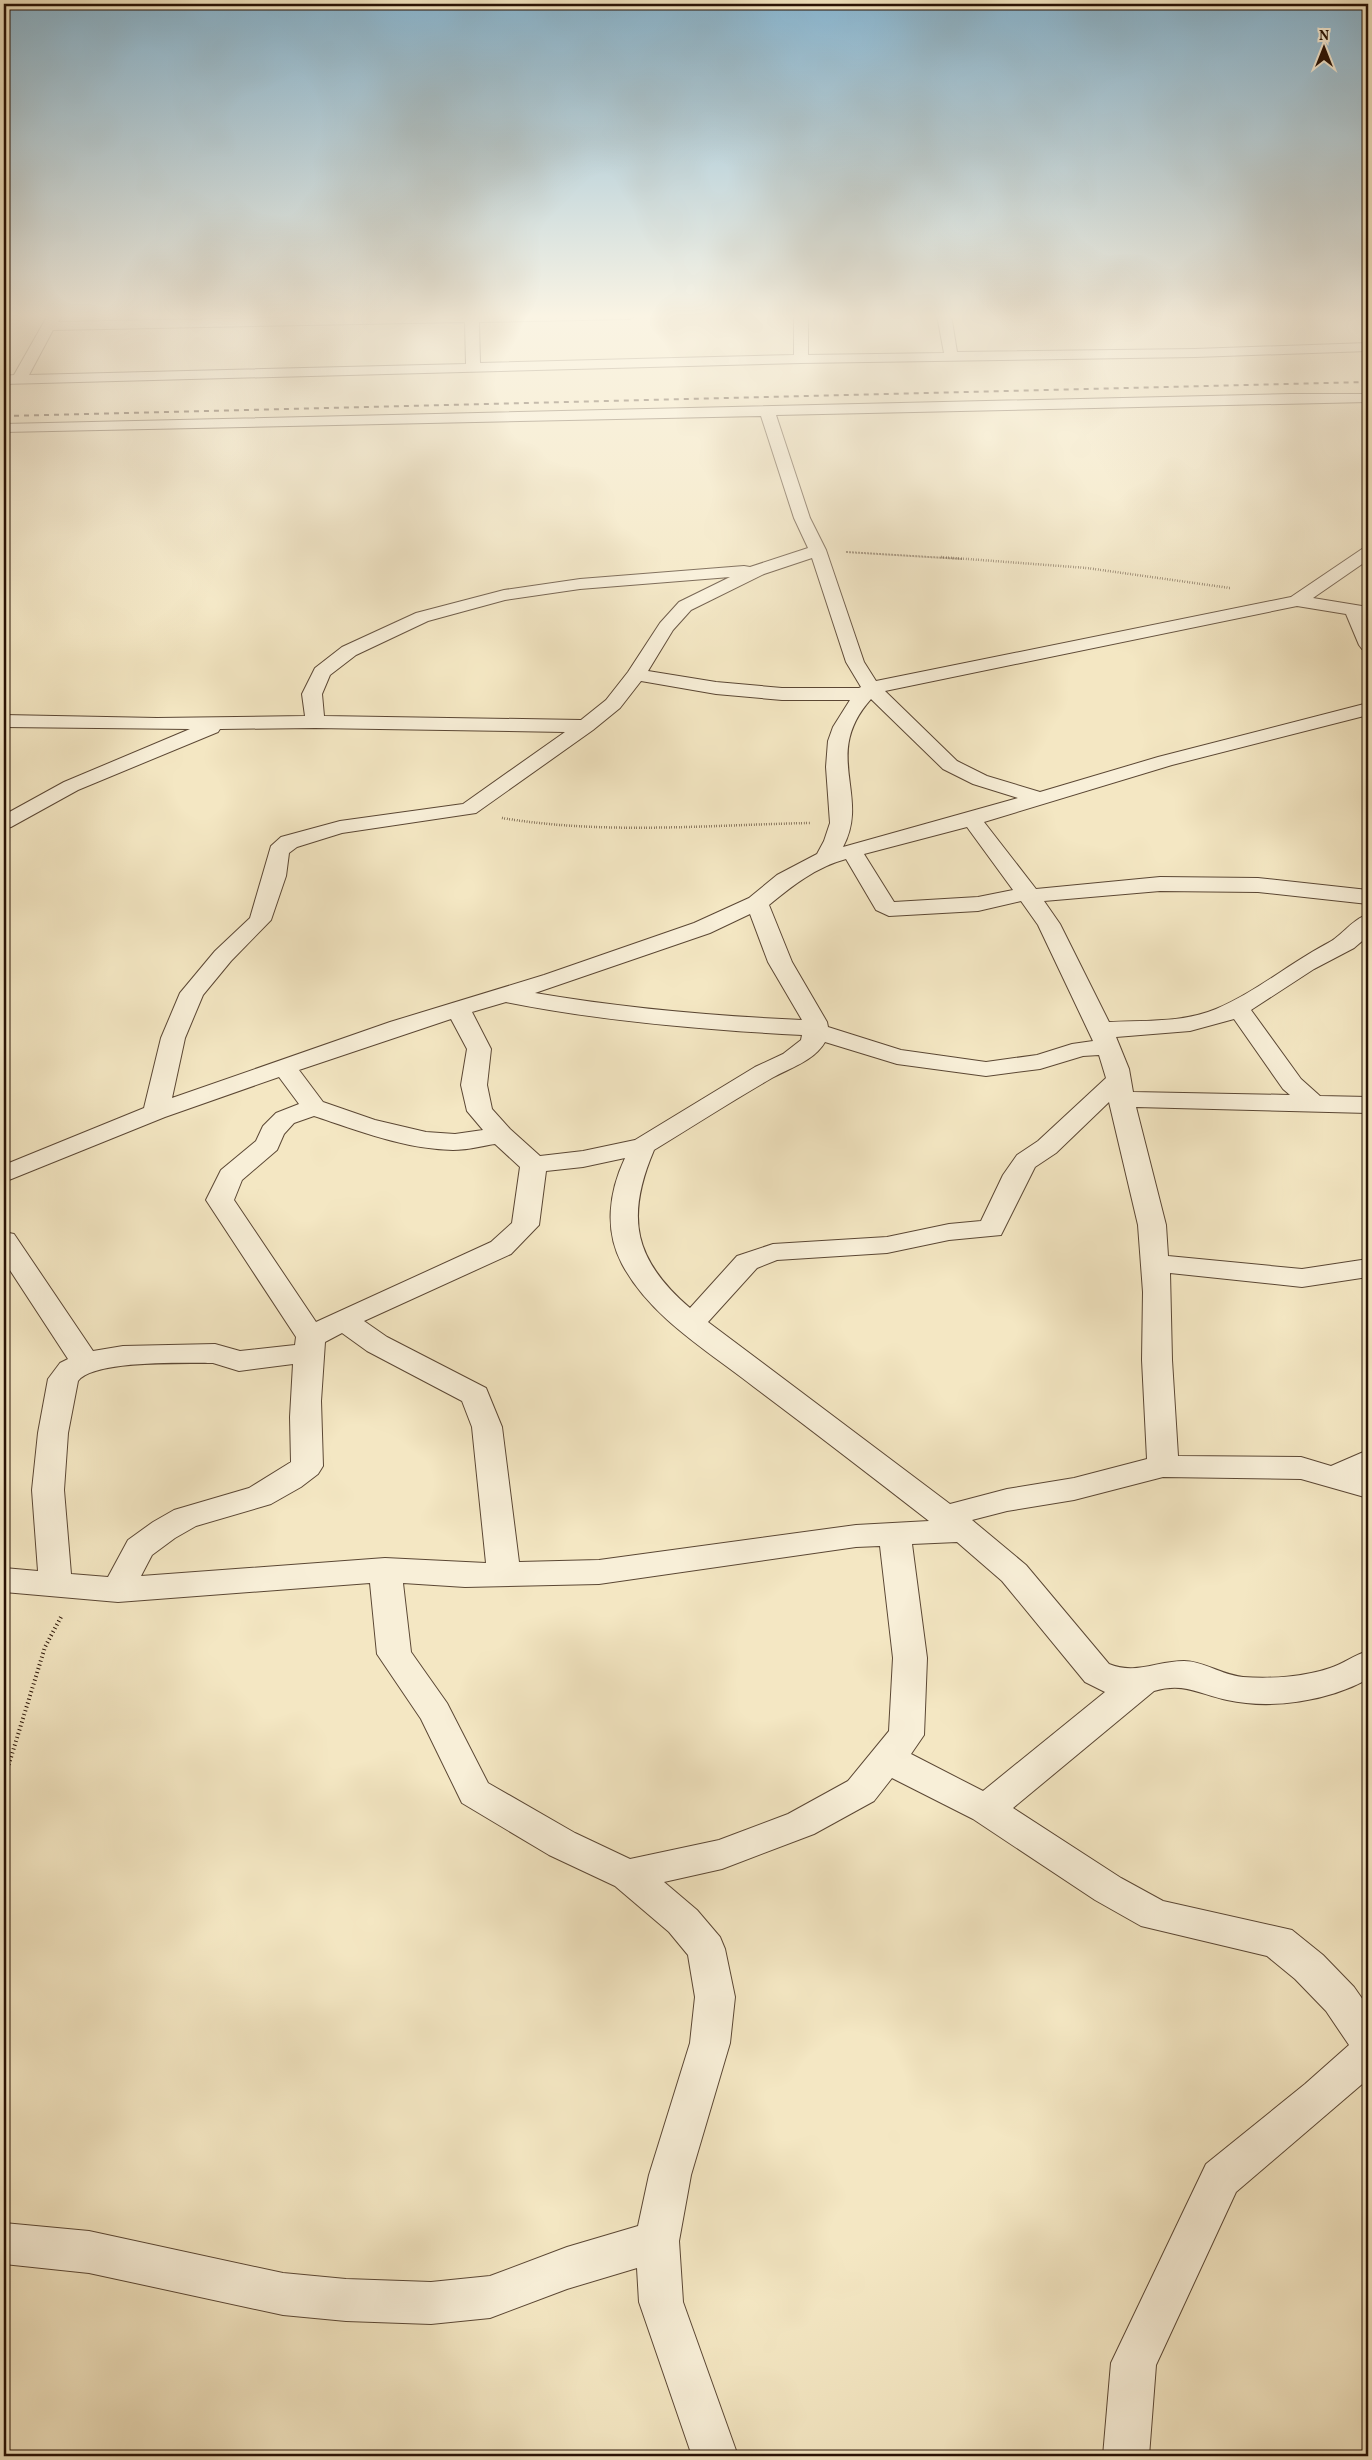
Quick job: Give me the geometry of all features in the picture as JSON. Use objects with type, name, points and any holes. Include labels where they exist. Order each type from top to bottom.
[{"type":"street","points":[[773,430],[802,518],[818,550],[854,662],[867,691],[950,765],[980,780],[1039,798]]},
{"type":"street","points":[[156,1112],[173,1038],[192,993],[223,956],[260,920],[275,876],[279,851],[289,842],[340,827],[469,809],[586,726],[612,704],[636,675],[666,627],[685,606],[758,570],[818,550]]},
{"type":"street","points":[[1297,601],[1368,553]]},
{"type":"street","points":[[315,722],[312,694],[322,672],[349,651],[422,617],[504,595],[580,584],[758,570]]},
{"type":"street","points":[[636,675],[716,688],[782,694],[867,691],[1297,601],[1361,611],[1368,645]]},
{"type":"street","points":[[825,858],[836,839],[841,823],[836,747],[842,725],[867,691]]},
{"type":"street","points":[[4,1174],[156,1112],[399,1027],[507,995],[702,928],[757,903],[785,880],[825,858],[852,852],[1165,761],[1368,709]]},
{"type":"street","points":[[4,721],[315,722],[586,726]]},
{"type":"street","points":[[4,823],[71,786],[224,723]]},
{"type":"street","points":[[971,818],[1029,894],[1049,924],[1105,1039],[1120,1090],[1152,1225],[1163,1466]]},
{"type":"street","points":[[852,852],[884,906],[897,910],[978,904],[1029,894],[1160,884],[1258,886],[1368,897]]},
{"type":"street","points":[[458,1009],[479,1049],[474,1085],[480,1112],[501,1135],[534,1164],[583,1160],[643,1146],[764,1072],[792,1060],[812,1043],[816,1031],[815,1022],[780,962],[757,903]]},
{"type":"street","points":[[507,995],[576,1007],[750,1026],[816,1031],[897,1057],[986,1069],[1040,1062],[1105,1039],[1178,1026],[1238,1008],[1309,962],[1343,946],[1358,934],[1368,922]]},
{"type":"street","points":[[1238,1008],[1292,1084],[1313,1103]]},
{"type":"street","points":[[285,1068],[314,1107],[398,1135],[426,1140],[456,1142],[501,1135]]},
{"type":"street","points":[[690,1323],[708,1308],[727,1282],[747,1262],[773,1252],[887,1245],[949,1232],[991,1229],[1016,1175],[1026,1161],[1120,1090],[1368,1105]]},
{"type":"street","points":[[118,1590],[139,1548],[164,1530],[185,1518],[260,1496],[290,1480],[307,1466],[304,1416],[310,1345],[220,1200],[230,1176],[268,1144],[272,1132],[285,1118],[314,1107]]},
{"type":"street","points":[[643,1146],[631,1171],[625,1192],[625,1238],[646,1281],[690,1323],[954,1523],[1014,1573],[1097,1673],[1119,1683],[1142,1681],[1166,1674],[1188,1674],[1226,1687],[1243,1690],[1286,1690],[1338,1680],[1368,1664]]},
{"type":"street","points":[[66,1585],[48,1490],[53,1433],[63,1379],[70,1370],[85,1362],[123,1356],[207,1353],[226,1355],[239,1361],[310,1345],[343,1320],[502,1248],[525,1225],[534,1164]]},
{"type":"street","points":[[4,1240],[85,1362]]},
{"type":"street","points":[[1155,1263],[1302,1278],[1368,1268]]},
{"type":"street","points":[[343,1320],[377,1344],[475,1395],[487,1427],[504,1573]]},
{"type":"street","points":[[1335,1477],[1368,1461]]},
{"type":"street","points":[[4,1580],[118,1590],[385,1570],[465,1575],[599,1572],[800,1543],[856,1536],[895,1535],[954,1523],[1007,1500],[1074,1489],[1163,1466],[1300,1468],[1368,1487]]},
{"type":"street","points":[[628,1875],[722,1854],[801,1824],[861,1791],[888,1759],[906,1735],[910,1658],[895,1535]]},
{"type":"street","points":[[385,1570],[394,1654],[435,1712],[475,1793],[562,1844],[628,1875],[683,1921],[706,1949],[715,1997],[710,2043],[670,2176],[657,2241],[661,2302],[715,2456]]},
{"type":"street","points":[[986,1809],[1142,1681]]},
{"type":"street","points":[[888,1759],[986,1809],[1108,1889],[1155,1915],[1278,1942],[1310,1967],[1340,1999],[1368,2039]]},
{"type":"street","points":[[1126,2456],[1134,2363],[1221,2178],[1320,2097],[1368,2054]]},
{"type":"street","points":[[4,2244],[89,2252],[283,2294],[346,2300],[431,2303],[490,2297],[567,2268],[657,2241]]},
{"type":"path","points":[[818,550],[1086,567],[1183,579],[1230,588]]},
{"type":"path","points":[[469,809],[527,823],[570,826],[625,828],[841,823]]},
{"type":"path","points":[[4,1780],[66,1585]]}]
